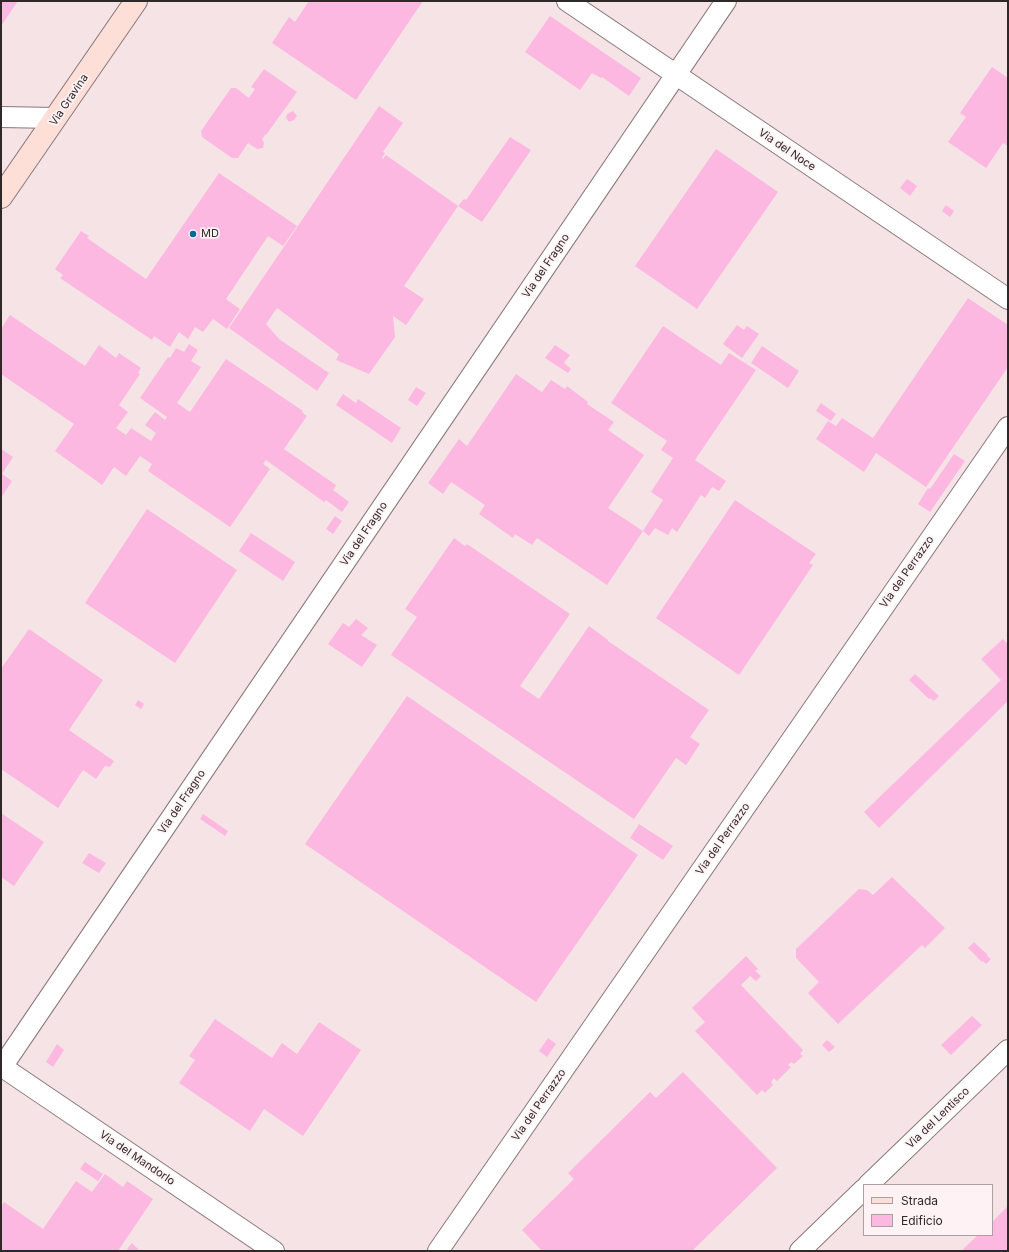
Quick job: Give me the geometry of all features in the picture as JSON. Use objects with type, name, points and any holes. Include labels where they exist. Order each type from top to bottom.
[{"type":"main road","name":"Via Gravina","points":[[1,197],[136,1]]},
{"type":"street","name":"Via del Noce","points":[[566,1],[1008,299]]},
{"type":"street","name":"Via del Fragno","points":[[2,1066],[726,1]]},
{"type":"street","points":[[1,117],[56,118]]},
{"type":"street","name":"Via del Perrazzo","points":[[438,1251],[1008,427]]},
{"type":"street","name":"Via del Lentisco","points":[[869,1184],[1008,1050]]},
{"type":"street","name":"Via del Mandorlo","points":[[2,1066],[274,1251]]},
{"type":"street","points":[[800,1251],[863,1190]]},
{"type":"building","points":[[1,1],[18,1],[1,26]]},
{"type":"building","points":[[309,1],[423,1],[356,100],[272,43],[289,17],[295,22]]},
{"type":"building","points":[[550,16],[641,78],[629,96],[602,77],[601,78],[592,73],[580,90],[525,52]]},
{"type":"building","points":[[992,67],[1008,78],[1008,146],[1003,143],[986,168],[948,142],[966,117],[960,113]]},
{"type":"building","points":[[264,69],[297,92],[262,139],[264,143],[263,148],[257,149],[248,143],[238,158],[232,158],[202,137],[201,131],[231,88],[236,88],[249,98],[255,89],[251,87]]},
{"type":"building","points":[[379,106],[403,123],[383,152],[385,153],[382,158],[383,159],[386,155],[458,206],[404,286],[424,299],[406,325],[393,316],[395,337],[369,374],[336,360],[339,354],[277,308],[266,324],[279,339],[329,373],[317,391],[229,328]]},
{"type":"building","points":[[293,111],[297,116],[294,120],[289,122],[286,118],[287,114]]},
{"type":"building","points":[[510,137],[531,150],[482,222],[458,206],[464,199],[466,200]]},
{"type":"building","points":[[716,149],[778,192],[697,309],[635,266]]},
{"type":"building","points":[[219,173],[297,226],[283,246],[268,236],[226,299],[240,309],[227,329],[213,319],[203,332],[195,327],[188,339],[179,332],[170,347],[154,336],[152,340],[60,278],[63,275],[55,269],[81,231],[89,236],[87,238],[146,279]]},
{"type":"building","points":[[907,179],[917,186],[910,196],[900,188]]},
{"type":"building","points":[[946,205],[954,211],[950,217],[942,211]]},
{"type":"building","points":[[968,298],[1008,325],[1008,367],[926,487],[876,453],[864,472],[816,439],[828,421],[836,426],[842,418],[873,438]]},
{"type":"building","points":[[10,315],[85,366],[99,345],[116,358],[119,353],[141,368],[138,373],[140,374],[119,405],[128,412],[116,428],[126,435],[131,428],[151,441],[156,433],[145,425],[155,412],[165,420],[167,417],[140,398],[168,357],[170,358],[176,348],[184,352],[189,344],[198,350],[191,361],[201,367],[177,403],[190,412],[226,359],[303,411],[302,412],[307,416],[284,449],[336,485],[333,490],[349,502],[342,512],[326,500],[324,502],[266,460],[263,464],[270,469],[230,527],[148,471],[152,464],[140,456],[126,476],[114,467],[102,485],[55,451],[74,424],[1,374],[1,329]]},
{"type":"building","points":[[737,325],[744,330],[747,326],[759,334],[742,358],[723,344]]},
{"type":"building","points":[[663,326],[721,365],[729,353],[756,370],[695,460],[726,481],[719,491],[712,487],[705,498],[701,495],[677,532],[672,528],[668,535],[655,528],[649,536],[643,531],[663,500],[651,492],[673,458],[661,450],[667,441],[611,403]]},
{"type":"building","points":[[555,345],[570,355],[564,363],[571,369],[568,373],[545,358]]},
{"type":"building","points":[[762,346],[799,371],[788,388],[751,363]]},
{"type":"building","points":[[516,374],[542,392],[551,380],[565,389],[567,386],[588,402],[587,404],[614,422],[608,430],[644,455],[608,508],[643,531],[607,585],[537,538],[532,545],[515,534],[513,538],[479,514],[485,505],[451,482],[443,494],[428,483],[459,439],[467,446]]},
{"type":"building","points":[[416,387],[426,393],[417,406],[408,400]]},
{"type":"building","points":[[343,394],[356,403],[358,399],[401,428],[392,443],[336,405]]},
{"type":"building","points":[[821,403],[836,414],[831,421],[816,411]]},
{"type":"building","points":[[1,449],[13,457],[2,474],[12,481],[1,498]]},
{"type":"building","points":[[954,454],[965,461],[930,512],[918,504],[928,488],[930,489]]},
{"type":"building","points":[[735,500],[816,554],[809,563],[813,565],[739,675],[656,618]]},
{"type":"building","points":[[147,509],[237,570],[175,663],[85,603]]},
{"type":"building","points":[[335,516],[342,521],[333,534],[326,529]]},
{"type":"building","points":[[251,533],[295,562],[283,581],[239,551]]},
{"type":"building","points":[[454,538],[465,546],[467,544],[570,614],[520,686],[539,699],[589,626],[608,641],[709,710],[690,737],[700,744],[686,765],[676,758],[634,819],[391,655],[417,617],[405,609]]},
{"type":"building","points":[[356,619],[368,628],[361,635],[377,645],[362,667],[328,644],[343,623],[349,627]]},
{"type":"building","points":[[29,629],[103,680],[69,730],[114,761],[110,767],[105,766],[96,779],[83,770],[58,808],[1,769],[1,669]]},
{"type":"building","points":[[1003,639],[1008,644],[1008,701],[879,828],[864,812],[1001,680],[981,659]]},
{"type":"building","points":[[915,674],[939,696],[934,701],[930,698],[929,699],[909,680]]},
{"type":"building","points":[[407,696],[638,855],[536,1002],[305,844]]},
{"type":"building","points":[[138,700],[144,704],[141,709],[135,705]]},
{"type":"building","points":[[1,813],[44,842],[14,886],[1,877]]},
{"type":"building","points":[[203,814],[228,831],[225,836],[200,819]]},
{"type":"building","points":[[639,824],[673,846],[663,860],[630,838]]},
{"type":"building","points":[[89,853],[106,863],[99,873],[82,863]]},
{"type":"building","points":[[892,877],[945,928],[925,948],[922,945],[838,1024],[808,993],[819,982],[796,958],[796,949],[859,889],[867,890],[873,895]]},
{"type":"building","points":[[974,942],[991,959],[986,964],[968,948]]},
{"type":"building","points":[[746,956],[758,969],[755,971],[761,976],[756,981],[750,976],[741,985],[803,1050],[800,1054],[803,1056],[794,1064],[791,1062],[788,1065],[791,1067],[777,1081],[774,1078],[771,1082],[773,1085],[765,1093],[762,1090],[757,1095],[695,1031],[705,1022],[692,1008]]},
{"type":"building","points":[[972,1016],[982,1025],[951,1055],[941,1045]]},
{"type":"building","points":[[215,1019],[272,1058],[282,1043],[297,1054],[319,1022],[361,1050],[303,1136],[264,1109],[250,1131],[179,1083],[195,1060],[189,1056]]},
{"type":"building","points":[[548,1038],[556,1044],[547,1057],[539,1051]]},
{"type":"building","points":[[827,1040],[835,1047],[829,1052],[822,1045]]},
{"type":"building","points":[[57,1044],[64,1050],[53,1067],[46,1062]]},
{"type":"building","points":[[683,1072],[777,1168],[692,1251],[542,1251],[522,1230],[574,1179],[568,1173],[650,1092],[656,1098]]},
{"type":"building","points":[[85,1162],[103,1174],[98,1181],[80,1169]]},
{"type":"building","points":[[105,1174],[123,1187],[127,1181],[153,1199],[118,1251],[1,1251],[1,1207],[4,1202],[43,1229],[76,1181],[92,1192]]},
{"type":"building","points":[[1008,1206],[1008,1251],[965,1251],[963,1249],[977,1236],[993,1236],[993,1221]]},
{"type":"building","points":[[132,1243],[140,1251],[129,1251],[127,1249]]},
{"type":"place","name":"MD","points":[[193,234]]}]
